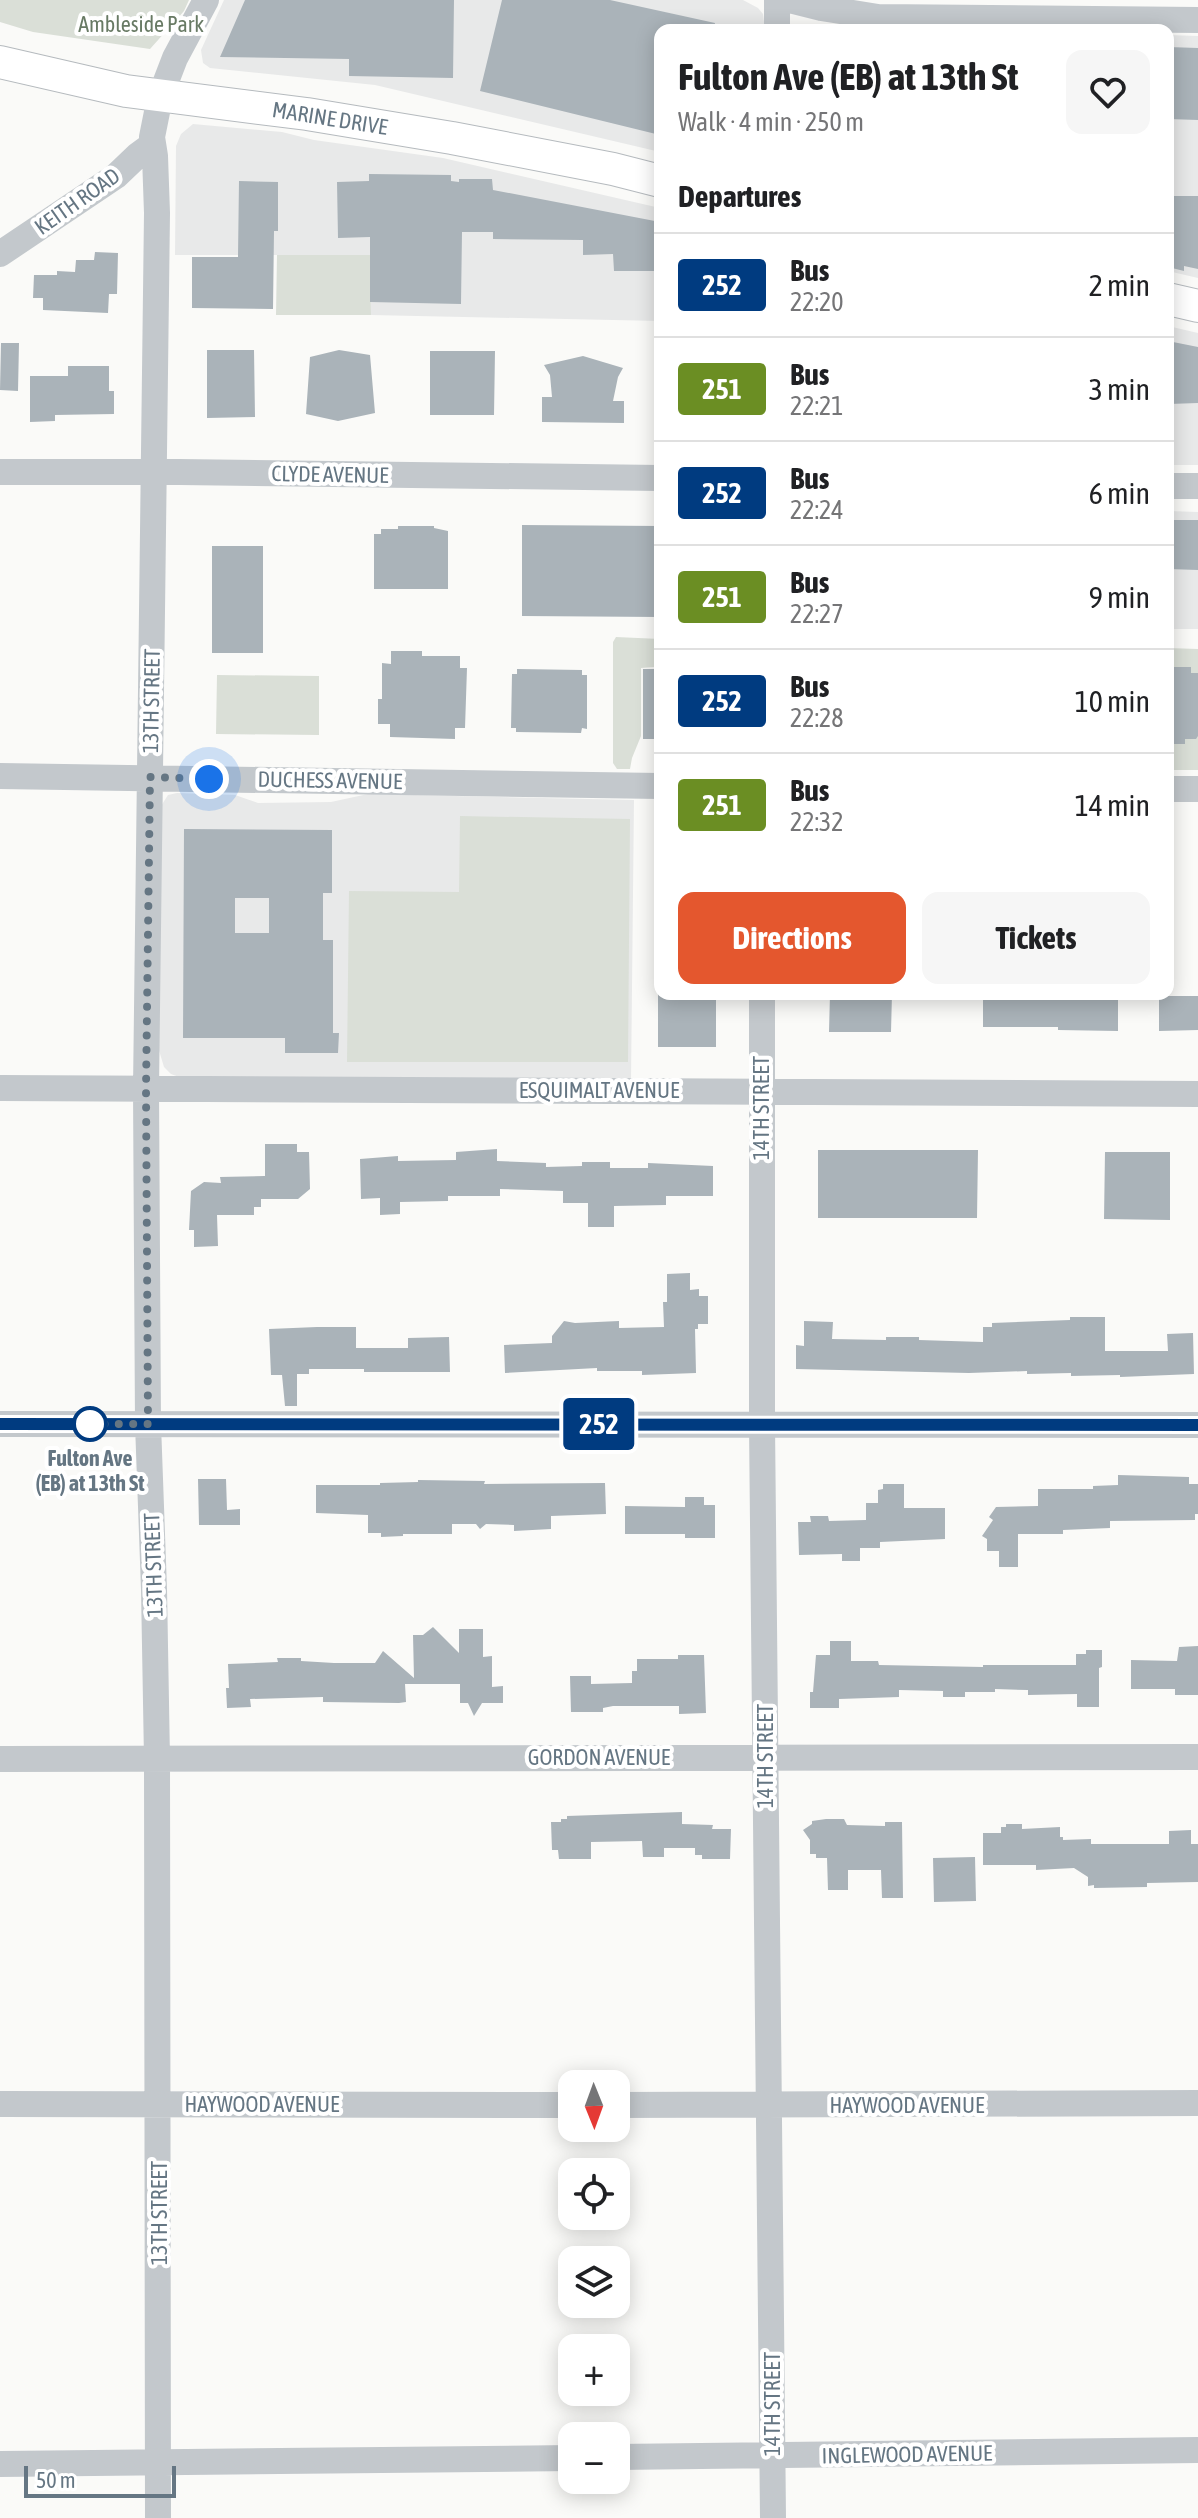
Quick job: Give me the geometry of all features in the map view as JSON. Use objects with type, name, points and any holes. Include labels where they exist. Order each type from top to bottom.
[{"type":"main road","name":"MARINE DRIVE","points":[[0,62],[126,91],[160,97],[203,99],[452,138],[654,179]]},
{"type":"main road","points":[[1174,300],[1198,306]]},
{"type":"street","name":"13TH STREET","points":[[158,2518],[157,1759],[148,1424],[146,1089],[157,213],[153,144],[160,97],[175,58],[206,0]]},
{"type":"street","points":[[777,0],[777,24]]},
{"type":"street","points":[[789,0],[878,17],[1198,20]]},
{"type":"street","name":"KEITH ROAD","points":[[0,254],[116,176],[153,144]]},
{"type":"street","name":"CLYDE AVENUE","points":[[0,472],[654,478]]},
{"type":"street","points":[[1174,486],[1198,486]]},
{"type":"street","name":"DUCHESS AVENUE","points":[[0,776],[654,786]]},
{"type":"street","points":[[1174,789],[1198,789]]},
{"type":"street","name":"14TH STREET","points":[[762,1000],[762,1424],[773,2518]]},
{"type":"street","name":"ESQUIMALT AVENUE","points":[[0,1088],[1198,1094]]},
{"type":"street","points":[[0,1424],[1198,1425]]},
{"type":"street","name":"GORDON AVENUE","points":[[0,1759],[1198,1757]]},
{"type":"street","name":"HAYWOOD AVENUE","points":[[630,2105],[1198,2103]]},
{"type":"street","name":"HAYWOOD AVENUE","points":[[0,2104],[558,2105]]},
{"type":"street","name":"INGLEWOOD AVENUE","points":[[630,2457],[1198,2450]]},
{"type":"street","points":[[0,2464],[558,2458]]},
{"type":"shaded area","points":[[224,0],[743,0],[758,8],[763,14],[764,24],[654,24],[654,151],[375,85],[210,68],[203,63],[201,50]]},
{"type":"shaded area","points":[[1174,35],[1198,36],[1198,278],[1174,272]]},
{"type":"shaded area","points":[[193,124],[282,132],[314,140],[443,158],[654,207],[654,321],[371,315],[370,255],[175,255],[176,146],[181,134]]},
{"type":"shaded area","points":[[1174,327],[1198,333],[1198,465],[1174,465]]},
{"type":"shaded area","points":[[1174,511],[1198,512],[1198,629],[1174,629]]},
{"type":"shaded area","points":[[368,794],[634,800],[631,1081],[179,1077],[171,1074],[164,1067],[158,1047],[161,806],[168,795],[235,795],[258,803],[331,802]]},
{"type":"green space","name":"Ambleside Park","points":[[0,0],[189,0],[184,11],[150,49],[33,32],[0,22]]},
{"type":"green space","points":[[277,255],[370,255],[371,315],[276,315]]},
{"type":"green space","points":[[616,637],[654,639],[654,667],[641,668],[641,736],[630,769],[617,769],[613,763],[613,642]]},
{"type":"green space","points":[[1174,648],[1198,649],[1198,770],[1174,770]]},
{"type":"green space","points":[[217,675],[319,676],[319,735],[216,734]]},
{"type":"green space","points":[[460,816],[630,819],[628,1062],[347,1062],[349,891],[459,892]]},
{"type":"building","points":[[245,0],[454,0],[453,78],[349,76],[349,59],[220,57]]},
{"type":"building","points":[[502,0],[610,0],[715,23],[654,24],[654,134],[480,91]]},
{"type":"building","points":[[1174,47],[1198,48],[1198,120],[1174,119]]},
{"type":"building","points":[[369,174],[451,175],[451,181],[459,182],[459,179],[492,179],[493,190],[654,221],[654,271],[614,271],[613,254],[583,255],[583,240],[493,239],[493,232],[462,232],[461,304],[370,302],[370,237],[338,238],[337,182],[369,181]]},
{"type":"building","points":[[239,181],[278,182],[273,309],[192,308],[192,257],[238,257]]},
{"type":"building","points":[[1174,196],[1198,196],[1198,269],[1184,266],[1184,271],[1174,268]]},
{"type":"building","points":[[95,252],[118,253],[117,294],[109,294],[108,313],[43,310],[43,298],[33,298],[34,275],[75,272],[76,260],[94,260]]},
{"type":"building","points":[[1174,342],[1198,347],[1198,403],[1174,404]]},
{"type":"building","points":[[1,343],[19,343],[18,391],[0,390]]},
{"type":"building","points":[[207,350],[254,350],[255,417],[207,418]]},
{"type":"building","points":[[339,350],[370,355],[375,413],[338,421],[306,414],[310,357]]},
{"type":"building","points":[[430,351],[495,351],[494,415],[430,415]]},
{"type":"building","points":[[583,356],[623,368],[613,401],[624,401],[624,423],[542,422],[542,397],[552,397],[550,375],[544,365]]},
{"type":"building","points":[[68,366],[109,366],[109,391],[114,391],[114,414],[55,415],[55,421],[30,422],[30,376],[68,376]]},
{"type":"building","points":[[1174,520],[1198,520],[1198,570],[1174,569]]},
{"type":"building","points":[[522,525],[654,526],[654,617],[522,616]]},
{"type":"building","points":[[398,526],[434,526],[448,531],[448,589],[374,589],[374,534],[381,534],[381,529],[398,529]]},
{"type":"building","points":[[212,546],[263,546],[263,653],[212,653]]},
{"type":"building","points":[[391,651],[422,651],[422,656],[460,656],[460,668],[467,668],[465,728],[455,728],[455,739],[390,737],[390,724],[378,724],[382,663],[391,664]]},
{"type":"building","points":[[1174,667],[1191,667],[1191,673],[1198,673],[1198,736],[1196,739],[1185,739],[1185,744],[1174,744]]},
{"type":"building","points":[[517,669],[582,670],[582,675],[587,675],[587,729],[582,728],[581,733],[516,732],[516,728],[511,728],[512,674],[517,674]]},
{"type":"building","points":[[643,669],[654,669],[654,739],[643,739]]},
{"type":"building","points":[[184,829],[332,830],[332,893],[323,893],[323,940],[333,940],[333,1033],[339,1033],[338,1053],[285,1053],[285,1038],[183,1038]],"holes":[[[235,898],[269,898],[269,933],[235,933]]]},
{"type":"building","points":[[1174,996],[1198,996],[1198,1030],[1159,1031],[1159,1000],[1174,1000]]},
{"type":"building","points":[[658,1000],[716,1000],[716,1047],[658,1047]]},
{"type":"building","points":[[830,1000],[892,1000],[891,1032],[829,1032]]},
{"type":"building","points":[[983,1000],[1118,1000],[1118,1031],[983,1027]]},
{"type":"building","points":[[265,1144],[297,1144],[297,1152],[309,1152],[310,1189],[298,1199],[261,1199],[261,1207],[254,1207],[254,1215],[217,1215],[218,1246],[194,1247],[194,1230],[189,1230],[191,1191],[204,1182],[221,1183],[220,1177],[265,1176]]},
{"type":"building","points":[[497,1149],[497,1161],[546,1163],[546,1167],[582,1166],[582,1162],[610,1162],[610,1168],[648,1168],[648,1163],[713,1166],[713,1196],[666,1196],[666,1205],[614,1206],[614,1227],[588,1227],[588,1203],[563,1203],[563,1191],[500,1189],[500,1196],[448,1196],[448,1201],[400,1202],[400,1214],[380,1215],[380,1198],[361,1199],[360,1159],[398,1156],[398,1161],[456,1160],[456,1152]]},
{"type":"building","points":[[818,1150],[978,1150],[977,1218],[818,1218]]},
{"type":"building","points":[[1105,1152],[1170,1152],[1170,1220],[1104,1219]]},
{"type":"building","points":[[690,1273],[690,1290],[699,1289],[699,1296],[708,1296],[708,1324],[698,1324],[698,1329],[695,1329],[696,1373],[642,1375],[642,1371],[597,1371],[597,1368],[505,1373],[504,1345],[552,1343],[552,1336],[564,1321],[619,1321],[619,1328],[664,1327],[663,1302],[667,1302],[667,1274]]},
{"type":"building","points":[[1070,1317],[1105,1317],[1105,1351],[1168,1351],[1167,1334],[1193,1333],[1194,1374],[1120,1377],[1071,1376],[1071,1373],[1027,1374],[1027,1371],[969,1373],[796,1369],[796,1345],[804,1346],[804,1321],[833,1322],[832,1339],[919,1337],[919,1340],[983,1342],[983,1327],[992,1327],[992,1323],[1070,1320]]},
{"type":"building","points":[[356,1327],[356,1348],[408,1348],[408,1338],[449,1337],[450,1372],[309,1369],[309,1374],[297,1374],[297,1406],[285,1406],[282,1375],[271,1375],[269,1329]]},
{"type":"building","points":[[1118,1475],[1189,1477],[1189,1484],[1198,1484],[1198,1514],[1195,1514],[1195,1520],[1110,1521],[1110,1528],[1063,1530],[1063,1534],[1018,1534],[1018,1567],[999,1567],[999,1551],[987,1551],[987,1539],[982,1536],[993,1520],[989,1517],[996,1507],[1038,1506],[1038,1489],[1093,1489],[1093,1486],[1118,1485]]},
{"type":"building","points":[[198,1479],[226,1479],[227,1510],[240,1509],[240,1525],[199,1525]]},
{"type":"building","points":[[418,1480],[485,1481],[484,1484],[605,1483],[606,1514],[551,1516],[551,1529],[514,1531],[514,1525],[486,1524],[480,1529],[476,1524],[452,1524],[452,1534],[381,1537],[381,1533],[368,1533],[368,1515],[316,1513],[316,1485],[380,1485]]},
{"type":"building","points":[[883,1484],[904,1484],[904,1508],[945,1508],[945,1539],[880,1542],[880,1548],[860,1548],[860,1561],[842,1561],[842,1554],[799,1555],[798,1522],[811,1522],[810,1516],[828,1516],[829,1521],[866,1520],[866,1503],[878,1503],[878,1490],[883,1489]]},
{"type":"building","points":[[685,1497],[704,1497],[704,1505],[715,1505],[715,1538],[685,1538],[685,1534],[625,1534],[625,1506],[685,1507]]},
{"type":"building","points":[[433,1627],[459,1653],[459,1629],[483,1629],[483,1657],[492,1656],[492,1687],[503,1686],[503,1703],[482,1703],[474,1716],[468,1703],[460,1703],[460,1684],[405,1684],[406,1702],[399,1703],[323,1702],[323,1697],[250,1699],[251,1707],[227,1708],[228,1664],[278,1662],[277,1658],[375,1663],[383,1651],[414,1678],[413,1635],[423,1635]]},
{"type":"building","points":[[830,1641],[851,1641],[851,1661],[878,1661],[879,1665],[1076,1665],[1076,1654],[1086,1654],[1086,1650],[1102,1650],[1099,1707],[1077,1707],[1077,1694],[1028,1695],[1028,1690],[995,1689],[995,1692],[965,1692],[965,1697],[943,1697],[943,1691],[899,1690],[899,1697],[839,1699],[839,1708],[810,1708],[816,1655],[830,1655]]},
{"type":"building","points":[[1198,1646],[1198,1695],[1175,1695],[1175,1689],[1131,1689],[1131,1660],[1177,1661],[1179,1647]]},
{"type":"building","points":[[678,1655],[704,1655],[706,1713],[679,1714],[679,1706],[613,1706],[603,1708],[603,1712],[571,1712],[570,1676],[591,1676],[591,1684],[632,1683],[632,1671],[637,1671],[637,1659],[678,1659]]},
{"type":"building","points":[[682,1812],[682,1824],[731,1829],[730,1859],[702,1859],[702,1855],[695,1855],[695,1848],[664,1848],[664,1857],[643,1857],[642,1841],[591,1842],[591,1859],[559,1859],[558,1850],[552,1850],[551,1822],[561,1822],[567,1816]]},
{"type":"building","points":[[844,1819],[847,1825],[885,1826],[885,1822],[902,1822],[903,1898],[882,1898],[881,1870],[848,1870],[848,1890],[828,1890],[827,1858],[816,1858],[816,1854],[810,1854],[810,1840],[803,1830],[812,1821]]},
{"type":"building","points":[[1006,1824],[1022,1824],[1022,1829],[1060,1827],[1063,1840],[1091,1839],[1091,1844],[1169,1844],[1169,1831],[1191,1830],[1191,1844],[1198,1844],[1198,1882],[1094,1888],[1094,1885],[1088,1886],[1088,1877],[1074,1868],[1036,1870],[1036,1865],[983,1865],[983,1833],[1001,1833],[1001,1827],[1006,1827]]},
{"type":"building","points":[[975,1857],[976,1901],[934,1902],[933,1858]]},
{"type":"bus line","name":"252","points":[[0,1424],[1198,1425]]},
{"type":"place","name":"Fulton Ave (EB) at 13th St","points":[[90,1424]]},
{"type":"route","points":[[90,1424],[148,1424],[146,1089],[150,777],[209,779]]}]
